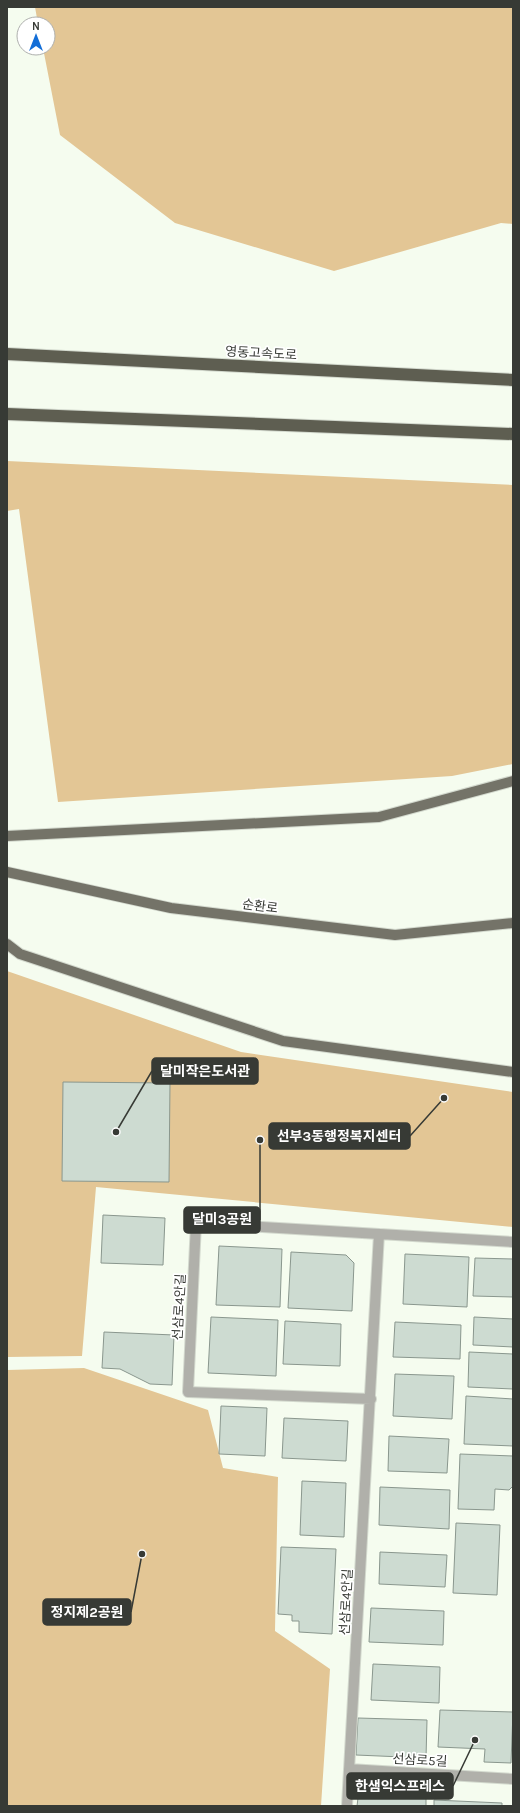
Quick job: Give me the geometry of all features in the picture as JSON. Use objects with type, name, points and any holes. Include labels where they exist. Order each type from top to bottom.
[{"type":"highway","name":"영동고속도로","points":[[7,354],[513,380]]},
{"type":"highway","points":[[7,414],[513,434]]},
{"type":"main road","points":[[7,836],[379,817],[513,780]]},
{"type":"main road","name":"순환로","points":[[7,872],[171,908],[395,935],[513,923]]},
{"type":"main road","points":[[7,944],[20,954],[283,1041],[513,1072]]},
{"type":"street","name":"선삼로4안길","points":[[371,1399],[188,1392],[196,1223],[513,1242]]},
{"type":"street","name":"선삼로4안길","points":[[347,1806],[371,1399],[379,1234]]},
{"type":"street","name":"선삼로5길","points":[[349,1769],[513,1779]]},
{"type":"shaded area","points":[[35,7],[513,7],[513,224],[501,223],[334,271],[175,223],[60,135],[45,56],[56,56],[56,16],[37,16]]},
{"type":"shaded area","points":[[7,461],[513,485],[513,764],[452,776],[58,802],[19,509],[7,511]]},
{"type":"shaded area","points":[[7,971],[241,1052],[513,1092],[513,1227],[96,1187],[82,1356],[7,1357]]},
{"type":"shaded area","points":[[84,1368],[208,1410],[223,1468],[278,1477],[275,1631],[330,1669],[321,1806],[7,1806],[7,1370]]},
{"type":"building","points":[[63,1082],[170,1083],[169,1182],[62,1181]]},
{"type":"building","points":[[103,1215],[165,1218],[163,1265],[101,1263]]},
{"type":"building","points":[[219,1246],[282,1249],[280,1307],[216,1305]]},
{"type":"building","points":[[291,1252],[346,1255],[354,1263],[352,1311],[288,1308]]},
{"type":"building","points":[[405,1254],[469,1257],[467,1307],[403,1304]]},
{"type":"building","points":[[475,1258],[513,1259],[513,1297],[473,1296]]},
{"type":"building","points":[[211,1317],[278,1320],[276,1376],[208,1373]]},
{"type":"building","points":[[474,1317],[513,1319],[513,1347],[473,1345]]},
{"type":"building","points":[[285,1321],[341,1324],[340,1366],[283,1364]]},
{"type":"building","points":[[395,1322],[461,1325],[460,1359],[393,1357]]},
{"type":"building","points":[[104,1332],[174,1335],[172,1385],[150,1384],[120,1369],[102,1368]]},
{"type":"building","points":[[469,1352],[513,1354],[513,1389],[468,1387]]},
{"type":"building","points":[[395,1374],[454,1376],[452,1419],[393,1416]]},
{"type":"building","points":[[466,1396],[513,1399],[513,1446],[464,1444]]},
{"type":"building","points":[[221,1406],[267,1408],[265,1456],[219,1454]]},
{"type":"building","points":[[284,1418],[348,1421],[346,1461],[282,1458]]},
{"type":"building","points":[[389,1436],[449,1439],[447,1473],[388,1471]]},
{"type":"building","points":[[460,1454],[513,1456],[513,1486],[509,1490],[495,1489],[494,1510],[458,1509]]},
{"type":"building","points":[[302,1481],[346,1483],[344,1537],[300,1535]]},
{"type":"building","points":[[380,1487],[450,1490],[449,1529],[379,1525]]},
{"type":"building","points":[[456,1523],[500,1525],[497,1595],[453,1593]]},
{"type":"building","points":[[281,1547],[336,1549],[332,1634],[299,1632],[299,1621],[292,1621],[292,1615],[278,1614]]},
{"type":"building","points":[[380,1552],[447,1555],[445,1587],[379,1584]]},
{"type":"building","points":[[371,1608],[444,1611],[443,1645],[369,1642]]},
{"type":"building","points":[[373,1664],[440,1667],[439,1703],[371,1700]]},
{"type":"building","points":[[440,1710],[513,1712],[511,1763],[484,1762],[485,1749],[438,1747]]},
{"type":"building","points":[[358,1718],[427,1720],[426,1758],[356,1755]]},
{"type":"building","points":[[365,1793],[426,1796],[426,1806],[357,1806],[358,1798]]},
{"type":"building","points":[[434,1800],[502,1803],[502,1806],[434,1806]]},
{"type":"place","name":"선부3동행정복지센터","points":[[444,1098]]},
{"type":"place","name":"달미작은도서관","points":[[116,1132]]},
{"type":"place","name":"달미3공원","points":[[260,1140]]},
{"type":"place","name":"정지제2공원","points":[[142,1554]]},
{"type":"place","name":"한샘익스프레스","points":[[475,1740]]}]
